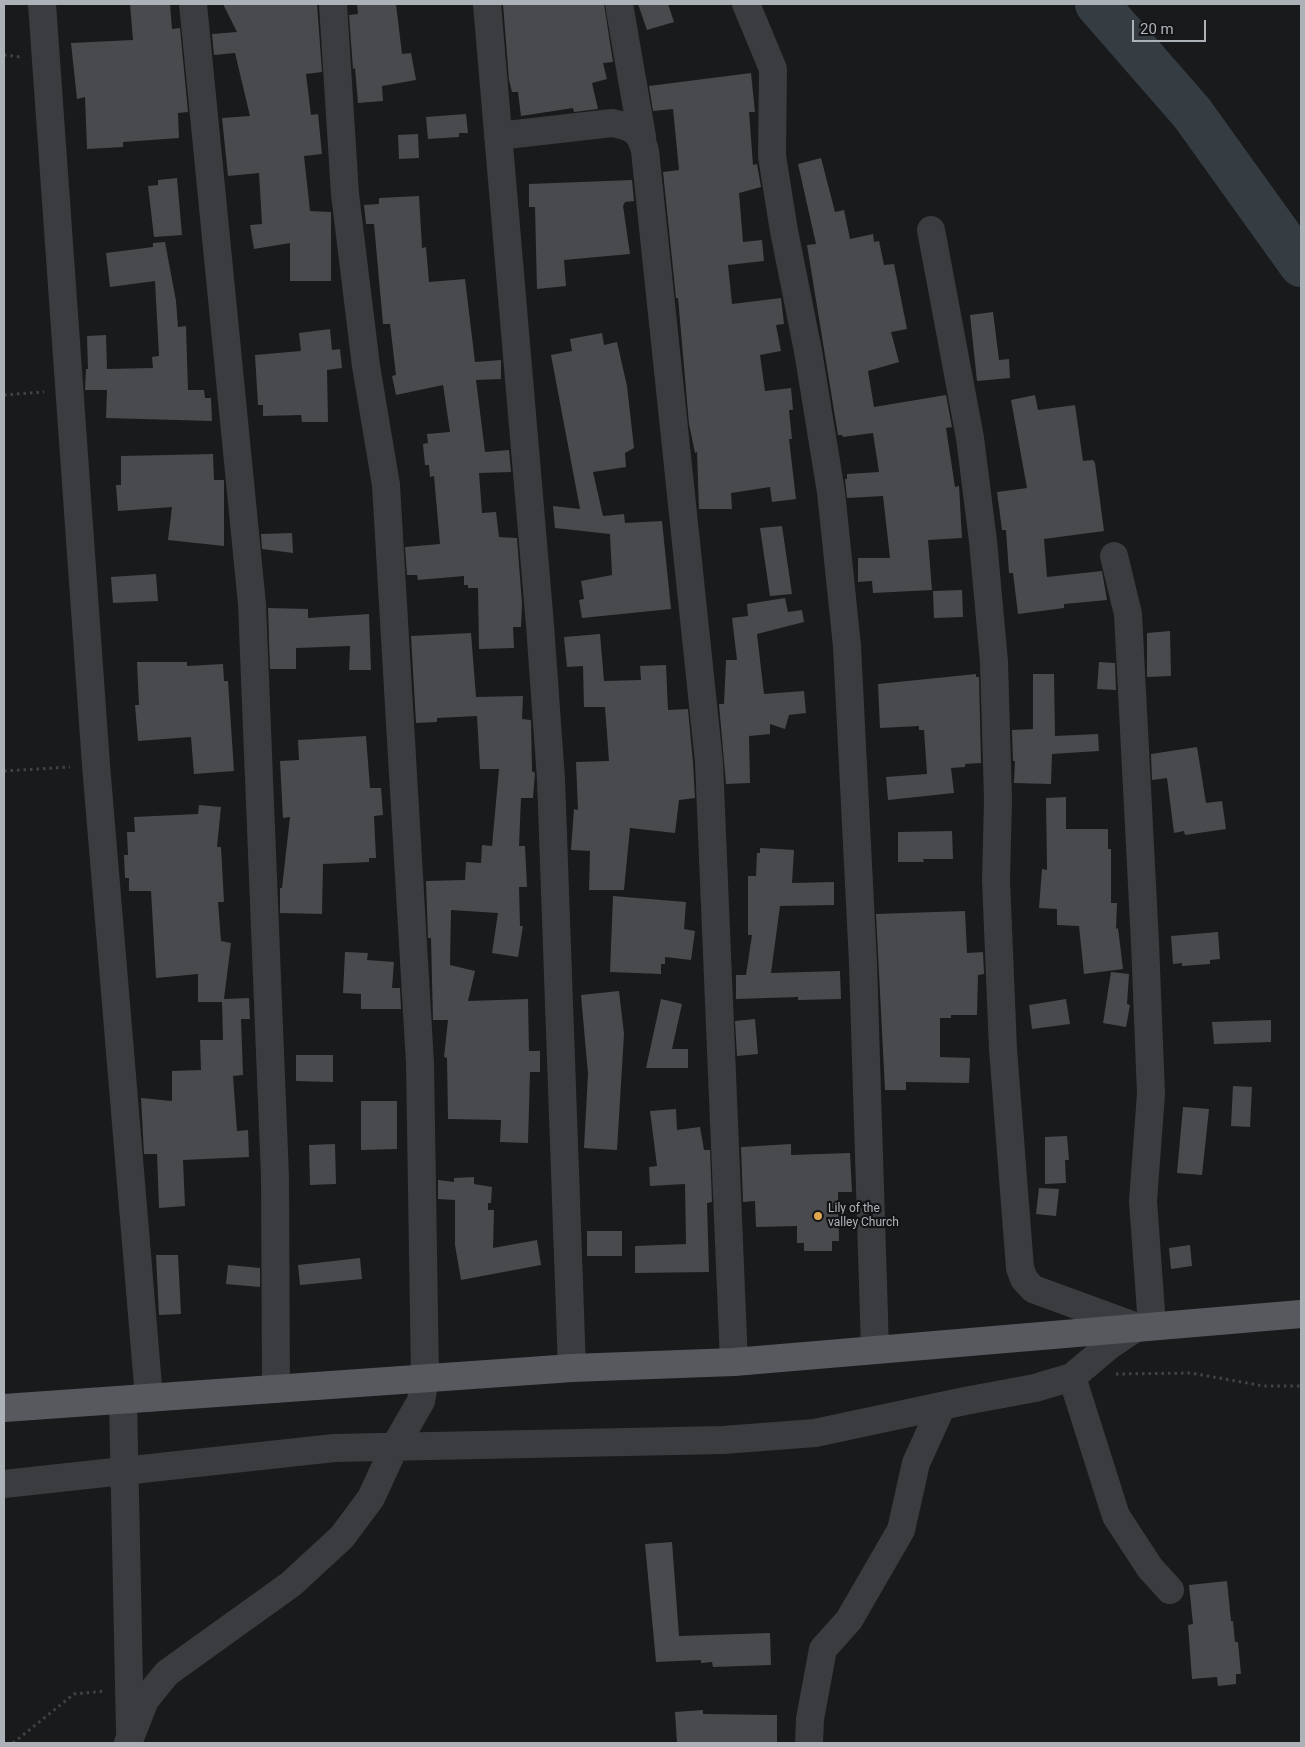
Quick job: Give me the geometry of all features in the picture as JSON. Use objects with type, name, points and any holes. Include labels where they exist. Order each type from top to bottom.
[{"type":"main road","points":[[4,1408],[572,1368],[734,1362],[875,1348],[1301,1314]]},
{"type":"street","points":[[42,4],[96,764],[136,1399],[123,1470],[129,1739]]},
{"type":"street","points":[[192,4],[252,604],[275,1177],[276,1389]]},
{"type":"street","points":[[129,1739],[145,1700],[168,1673],[291,1584],[342,1538],[371,1498],[394,1448],[421,1401],[425,1378],[420,1072],[386,485],[366,366],[345,194],[333,4]]},
{"type":"street","points":[[486,4],[540,625],[551,779],[572,1368]]},
{"type":"street","points":[[619,4],[647,170],[709,762],[734,1362]]},
{"type":"street","points":[[746,4],[773,69],[772,156],[784,232],[808,351],[831,492],[847,646],[863,963],[875,1348]]},
{"type":"street","points":[[498,136],[612,122],[628,126],[642,137]]},
{"type":"street","points":[[931,230],[970,438],[993,651],[998,800],[996,880],[1003,1050],[1020,1268],[1024,1279],[1034,1289],[1145,1327]]},
{"type":"street","points":[[1114,556],[1128,614],[1146,943],[1151,1094],[1143,1201],[1145,1327]]},
{"type":"street","points":[[4,1484],[85,1477],[123,1470],[334,1448],[778,1437],[823,1432],[1035,1388],[1082,1370],[1110,1345],[1145,1327]]},
{"type":"street","points":[[1082,1370],[1116,1516],[1150,1568],[1170,1590]]},
{"type":"street","points":[[809,1743],[810,1719],[823,1650],[849,1620],[901,1530],[916,1463],[942,1406]]},
{"type":"path","points":[[4,395],[69,390]]},
{"type":"path","points":[[4,771],[24,771],[96,764]]},
{"type":"path","points":[[1082,1370],[1114,1374],[1191,1372],[1264,1386],[1301,1386]]},
{"type":"path","points":[[13,1743],[74,1694],[128,1689]]},
{"type":"building","points":[[130,4],[170,4],[172,29],[180,28],[188,112],[178,113],[179,138],[123,142],[123,147],[87,149],[85,97],[77,99],[71,43],[133,40]]},
{"type":"building","points":[[223,4],[317,4],[322,72],[306,74],[311,115],[318,114],[322,154],[304,156],[310,211],[331,212],[331,281],[290,281],[290,243],[254,249],[250,225],[262,224],[259,173],[228,176],[222,118],[250,116],[235,53],[214,55],[212,34],[237,32]]},
{"type":"building","points":[[357,4],[396,4],[402,54],[411,53],[416,80],[382,86],[383,101],[358,103],[355,68],[353,69],[349,15],[358,14]]},
{"type":"building","points":[[503,4],[604,4],[613,62],[603,63],[607,79],[592,83],[598,109],[574,112],[573,108],[521,116],[518,92],[512,92],[509,80]]},
{"type":"building","points":[[638,4],[668,4],[674,22],[647,30]]},
{"type":"building","points":[[751,73],[755,112],[749,112],[753,165],[757,164],[761,187],[739,193],[743,242],[762,240],[764,261],[728,265],[732,304],[781,298],[784,324],[776,325],[781,351],[760,355],[765,391],[791,388],[793,410],[789,410],[792,439],[789,439],[796,499],[772,502],[770,487],[731,493],[732,509],[699,509],[697,452],[695,453],[689,424],[678,298],[676,298],[663,172],[679,170],[673,109],[653,111],[649,86]]},
{"type":"building","points":[[466,114],[468,133],[459,133],[459,137],[428,139],[426,117]]},
{"type":"building","points":[[418,134],[419,158],[399,159],[398,135]]},
{"type":"building","points":[[821,158],[835,212],[844,210],[850,239],[873,234],[874,242],[879,241],[884,265],[894,264],[907,329],[891,332],[899,362],[868,371],[874,407],[946,395],[952,427],[946,428],[955,487],[959,486],[962,538],[928,540],[932,590],[873,593],[872,581],[858,582],[858,558],[890,558],[883,496],[847,498],[845,479],[847,479],[847,474],[879,472],[873,433],[843,437],[838,435],[807,245],[816,244],[798,164]]},
{"type":"building","points":[[177,178],[182,235],[154,237],[148,186],[158,185],[158,180]]},
{"type":"building","points":[[632,180],[634,201],[625,202],[623,206],[630,254],[564,260],[566,286],[537,289],[535,207],[529,207],[529,184]]},
{"type":"building","points":[[419,196],[422,248],[426,247],[429,282],[465,279],[475,362],[501,360],[501,379],[476,380],[485,452],[509,450],[511,472],[479,473],[482,513],[496,512],[499,537],[517,538],[522,604],[521,627],[513,627],[514,648],[479,649],[478,588],[468,588],[468,585],[464,585],[464,576],[418,580],[417,575],[407,575],[405,547],[440,544],[434,476],[430,477],[429,465],[425,465],[423,444],[428,443],[427,434],[450,432],[443,385],[396,395],[392,376],[396,375],[390,324],[383,324],[374,224],[366,224],[364,205],[379,204],[379,198]]},
{"type":"building","points":[[165,242],[176,301],[178,327],[186,326],[188,390],[204,390],[205,398],[211,398],[212,421],[106,418],[107,390],[85,390],[86,369],[88,369],[87,336],[106,335],[107,369],[153,368],[152,357],[159,356],[155,281],[110,287],[106,253],[153,247],[153,243]]},
{"type":"building","points":[[993,312],[999,360],[1009,359],[1010,378],[977,381],[970,315]]},
{"type":"building","points":[[330,329],[332,350],[340,349],[342,368],[327,370],[328,422],[302,422],[301,415],[263,416],[263,405],[258,405],[255,355],[301,351],[299,333]]},
{"type":"building","points":[[602,333],[604,345],[617,342],[627,386],[634,448],[625,453],[626,467],[593,472],[603,516],[624,514],[625,523],[662,521],[671,609],[582,618],[579,600],[584,599],[581,581],[612,575],[610,534],[555,528],[553,506],[580,509],[551,355],[572,351],[570,339]]},
{"type":"building","points":[[1035,395],[1038,410],[1075,405],[1083,461],[1093,460],[1095,463],[1104,531],[1044,539],[1047,577],[1102,571],[1107,600],[1064,604],[1064,608],[1018,614],[1013,573],[1009,573],[1006,530],[1002,530],[997,492],[1027,488],[1011,400]]},
{"type":"building","points":[[213,454],[214,480],[224,480],[224,546],[168,540],[172,507],[118,511],[116,485],[121,485],[121,456]]},
{"type":"building","points":[[782,526],[792,594],[770,596],[760,528]]},
{"type":"building","points":[[292,533],[293,553],[262,549],[261,534]]},
{"type":"building","points":[[156,574],[158,601],[113,603],[111,577]]},
{"type":"building","points":[[962,590],[963,617],[934,618],[933,591]]},
{"type":"building","points":[[785,598],[788,612],[802,610],[804,622],[757,634],[764,694],[804,691],[806,713],[789,715],[785,729],[770,724],[770,734],[749,736],[750,783],[726,784],[719,704],[724,704],[726,660],[737,660],[732,618],[748,616],[747,604]]},
{"type":"building","points":[[268,608],[308,609],[308,618],[369,614],[371,670],[349,670],[350,646],[296,648],[296,669],[270,669]]},
{"type":"building","points":[[1170,631],[1171,676],[1147,677],[1147,633]]},
{"type":"building","points":[[471,633],[476,697],[523,696],[522,719],[531,720],[532,771],[535,773],[533,798],[521,798],[519,846],[525,846],[527,887],[519,887],[520,926],[523,926],[518,957],[492,953],[498,913],[451,910],[450,965],[475,971],[468,1001],[528,999],[529,1051],[540,1051],[540,1072],[530,1072],[528,1143],[500,1142],[501,1120],[448,1119],[447,1058],[444,1057],[448,1020],[433,1020],[431,938],[428,938],[426,881],[465,880],[466,862],[481,863],[482,845],[492,846],[499,769],[480,769],[477,716],[437,718],[437,722],[416,723],[411,636]]},
{"type":"building","points":[[600,634],[604,681],[641,680],[640,666],[666,665],[668,710],[688,709],[695,798],[679,800],[675,833],[630,828],[624,890],[589,890],[590,851],[571,850],[574,809],[578,810],[576,762],[609,761],[605,707],[584,707],[583,666],[567,667],[564,637]]},
{"type":"building","points":[[137,662],[187,662],[187,666],[223,664],[224,681],[228,681],[234,771],[194,774],[191,737],[138,741],[135,705],[139,705]]},
{"type":"building","points":[[1099,662],[1115,663],[1116,690],[1097,689]]},
{"type":"building","points":[[976,674],[976,677],[979,677],[981,763],[965,764],[965,767],[951,768],[954,793],[888,800],[886,777],[927,774],[924,730],[919,730],[919,726],[880,728],[878,684]]},
{"type":"building","points":[[1033,674],[1054,674],[1055,736],[1098,734],[1099,751],[1052,754],[1051,784],[1014,783],[1015,761],[1013,761],[1012,730],[1033,729]]},
{"type":"building","points":[[366,736],[370,788],[381,788],[383,815],[374,816],[376,858],[369,858],[369,862],[323,864],[322,914],[280,913],[280,888],[282,888],[290,817],[283,818],[280,761],[299,760],[298,740]]},
{"type":"building","points":[[1197,747],[1206,803],[1222,801],[1226,829],[1185,835],[1184,831],[1174,833],[1167,778],[1152,780],[1151,754]]},
{"type":"building","points":[[1066,797],[1066,829],[1108,829],[1108,849],[1111,849],[1111,903],[1117,903],[1116,929],[1118,928],[1123,969],[1084,974],[1079,926],[1057,925],[1057,909],[1039,908],[1042,869],[1047,870],[1046,798]]},
{"type":"building","points":[[199,805],[221,807],[217,847],[221,847],[224,902],[218,902],[221,941],[231,943],[224,999],[249,998],[250,1019],[241,1019],[243,1075],[233,1076],[237,1131],[248,1130],[249,1157],[183,1160],[185,1206],[159,1208],[157,1154],[144,1154],[141,1098],[172,1101],[172,1071],[201,1070],[200,1040],[223,1040],[222,1002],[198,1002],[198,974],[156,978],[151,891],[129,891],[129,878],[125,878],[124,855],[128,855],[127,832],[135,832],[134,817],[198,814]]},
{"type":"building","points":[[952,831],[953,859],[923,859],[924,862],[898,862],[898,832]]},
{"type":"building","points":[[760,848],[794,850],[792,883],[834,882],[834,905],[780,906],[771,973],[840,971],[841,999],[798,1000],[798,997],[736,999],[736,975],[746,975],[752,935],[748,935],[748,876],[756,876],[757,853],[760,853]]},
{"type":"building","points":[[613,896],[686,902],[684,929],[695,931],[691,960],[665,957],[665,964],[661,964],[661,974],[610,972]]},
{"type":"building","points":[[965,911],[967,953],[983,952],[984,974],[978,975],[977,1015],[951,1015],[951,1018],[940,1018],[940,1057],[970,1058],[969,1083],[906,1082],[906,1090],[885,1090],[876,914]]},
{"type":"building","points":[[1218,932],[1220,959],[1210,960],[1210,964],[1182,966],[1182,963],[1173,964],[1171,936]]},
{"type":"building","points":[[345,952],[368,953],[367,960],[394,962],[392,988],[400,988],[401,1009],[361,1009],[361,994],[343,993]]},
{"type":"building","points":[[1111,972],[1129,974],[1127,1004],[1130,1005],[1126,1027],[1103,1023]]},
{"type":"building","points":[[619,991],[624,1034],[617,1150],[584,1148],[588,1074],[581,995]]},
{"type":"building","points":[[661,999],[682,1004],[672,1049],[688,1049],[688,1068],[646,1068]]},
{"type":"building","points":[[1066,999],[1070,1024],[1032,1029],[1029,1005]]},
{"type":"building","points":[[755,1019],[758,1054],[737,1056],[735,1021]]},
{"type":"building","points":[[1271,1020],[1271,1042],[1214,1044],[1212,1022]]},
{"type":"building","points":[[296,1055],[333,1055],[333,1082],[296,1081]]},
{"type":"building","points":[[1233,1086],[1252,1087],[1250,1127],[1231,1126]]},
{"type":"building","points":[[361,1101],[397,1101],[397,1149],[361,1150]]},
{"type":"building","points":[[1183,1107],[1209,1109],[1202,1175],[1177,1173]]},
{"type":"building","points":[[676,1109],[677,1130],[700,1127],[704,1150],[710,1150],[712,1202],[707,1203],[709,1272],[635,1273],[635,1246],[686,1244],[685,1184],[650,1186],[649,1167],[657,1166],[650,1111]]},
{"type":"building","points":[[1067,1136],[1069,1160],[1065,1160],[1066,1183],[1045,1184],[1045,1137]]},
{"type":"building","points":[[335,1144],[336,1184],[310,1185],[309,1145]]},
{"type":"building","points":[[791,1144],[791,1155],[850,1153],[852,1192],[838,1192],[839,1241],[832,1241],[832,1251],[804,1251],[804,1243],[797,1243],[797,1226],[756,1227],[755,1201],[743,1202],[741,1147]]},
{"type":"building","points":[[474,1177],[474,1184],[492,1187],[491,1203],[488,1203],[488,1210],[494,1210],[493,1248],[537,1240],[541,1265],[461,1280],[455,1245],[455,1200],[438,1199],[438,1180],[454,1182],[454,1178]]},
{"type":"building","points":[[1039,1188],[1059,1189],[1056,1216],[1036,1214]]},
{"type":"building","points":[[587,1231],[622,1231],[622,1256],[587,1256]]},
{"type":"building","points":[[1190,1245],[1192,1266],[1171,1269],[1169,1248]]},
{"type":"building","points":[[156,1255],[178,1255],[181,1314],[159,1315]]},
{"type":"building","points":[[360,1258],[362,1279],[300,1285],[298,1265]]},
{"type":"building","points":[[228,1265],[260,1268],[260,1287],[226,1284]]},
{"type":"building","points":[[672,1542],[679,1636],[770,1633],[771,1665],[713,1667],[712,1662],[701,1663],[701,1660],[656,1662],[645,1544]]},
{"type":"building","points":[[1227,1581],[1231,1621],[1233,1621],[1235,1642],[1238,1642],[1241,1674],[1236,1674],[1236,1684],[1218,1686],[1217,1677],[1192,1679],[1188,1625],[1193,1624],[1189,1585]]},
{"type":"building","points":[[703,1710],[703,1714],[777,1715],[777,1743],[677,1743],[675,1712]]},
{"type":"waterway","points":[[1097,4],[1192,113],[1301,265]]},
{"type":"place","name":"Lily of the valley Church","points":[[818,1216]]}]
